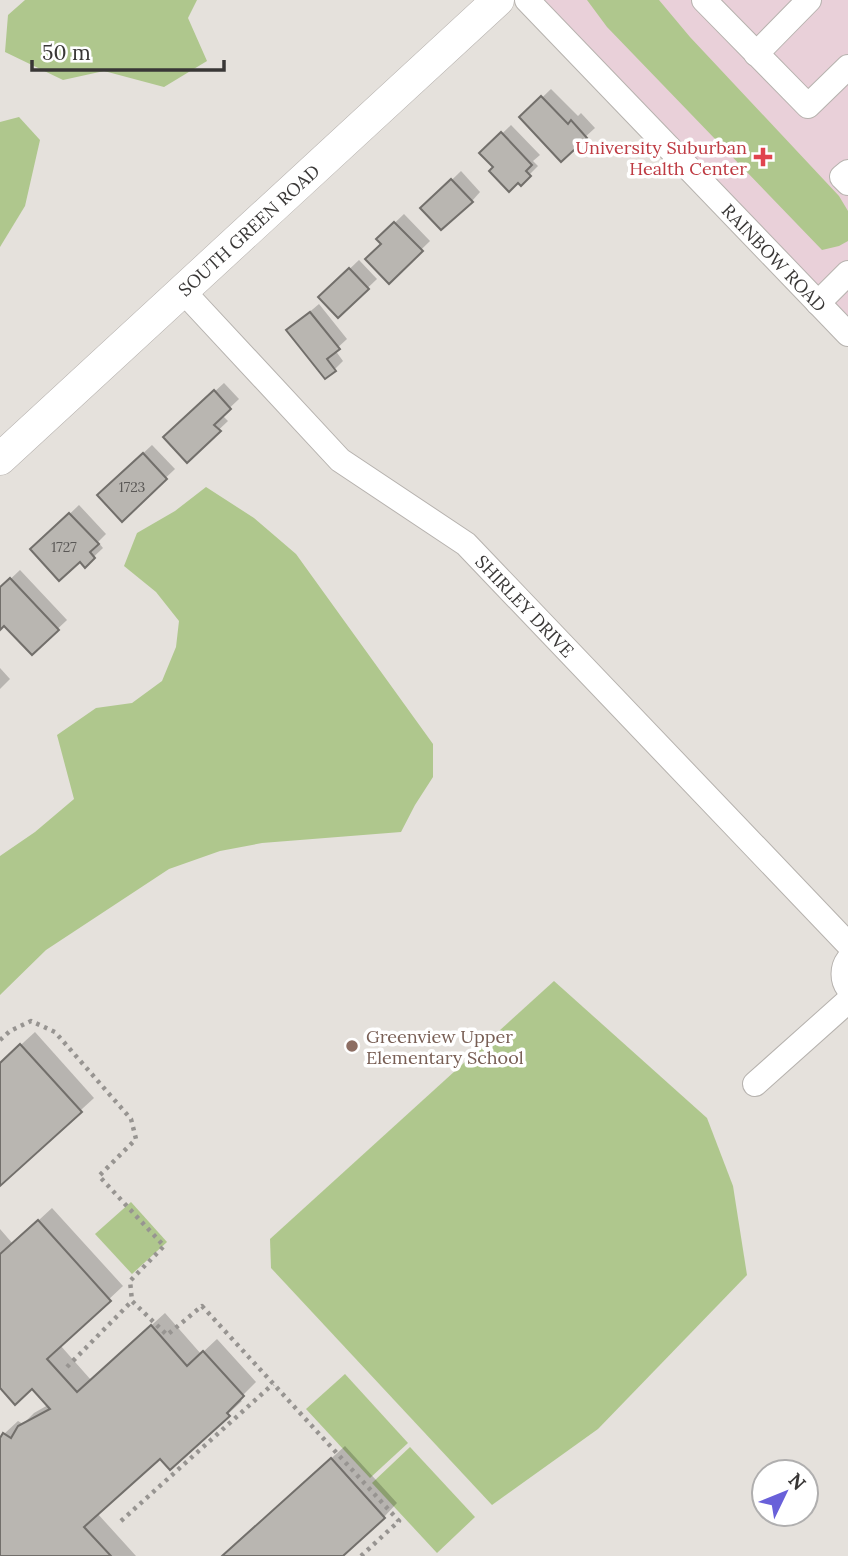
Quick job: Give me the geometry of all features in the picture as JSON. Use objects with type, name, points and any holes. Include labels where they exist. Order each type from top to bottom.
[{"type":"main road","name":"SOUTH GREEN ROAD","points":[[0,459],[498,0]]},
{"type":"street","name":"RAINBOW ROAD","points":[[527,0],[848,334]]},
{"type":"street","points":[[704,0],[808,106],[848,67]]},
{"type":"street","points":[[756,54],[809,0]]},
{"type":"street","points":[[848,172],[842,177],[848,183]]},
{"type":"street","points":[[818,303],[848,273]]},
{"type":"street","name":"SHIRLEY DRIVE","points":[[182,290],[340,460],[466,544],[848,944]]},
{"type":"street","points":[[848,960],[844,965],[844,983],[848,988]]},
{"type":"street","points":[[755,1084],[848,1000]]},
{"type":"path","points":[[0,1040],[10,1031],[31,1021],[55,1032],[131,1119],[136,1139],[99,1176],[164,1246],[130,1280],[132,1301],[167,1335],[202,1306],[398,1521],[361,1556]]},
{"type":"path","points":[[66,1367],[132,1301]]},
{"type":"path","points":[[121,1521],[273,1384]]},
{"type":"shaded area","name":"University Suburban Health Center","points":[[527,0],[848,0],[848,334]]},
{"type":"green space","points":[[25,0],[197,0],[188,18],[207,61],[164,87],[104,71],[63,80],[5,52],[8,15]]},
{"type":"green space","points":[[587,0],[659,0],[690,37],[839,196],[848,211],[848,241],[822,250],[607,27]]},
{"type":"green space","points":[[19,117],[40,140],[25,206],[0,247],[0,122]]},
{"type":"green space","points":[[206,487],[254,518],[296,554],[433,744],[433,777],[401,832],[262,843],[220,851],[169,869],[46,950],[0,995],[0,856],[35,832],[74,799],[57,735],[96,708],[132,703],[162,681],[176,647],[179,621],[156,592],[124,566],[137,533],[175,511]]},
{"type":"green space","points":[[554,981],[707,1118],[733,1186],[747,1275],[598,1429],[492,1505],[271,1268],[270,1239]]},
{"type":"green space","points":[[131,1202],[167,1242],[132,1274],[95,1234]]},
{"type":"green space","points":[[345,1374],[408,1443],[370,1478],[306,1409]]},
{"type":"green space","points":[[410,1447],[475,1517],[437,1553],[372,1483]]},
{"type":"building","points":[[541,96],[568,124],[571,120],[587,138],[561,162],[519,117]]},
{"type":"building","points":[[501,132],[532,165],[526,171],[531,176],[521,186],[518,183],[509,192],[489,171],[493,167],[479,153]]},
{"type":"building","points":[[451,179],[473,202],[441,230],[420,208]]},
{"type":"building","points":[[394,222],[423,251],[389,284],[365,259],[381,244],[376,239]]},
{"type":"building","points":[[349,268],[369,289],[338,318],[318,297]]},
{"type":"building","points":[[310,312],[340,349],[327,359],[336,371],[325,379],[286,330]]},
{"type":"building","points":[[214,390],[231,409],[214,425],[221,431],[187,463],[163,437]]},
{"type":"building","points":[[143,453],[167,479],[122,522],[97,495]]},
{"type":"building","points":[[69,513],[99,544],[90,552],[95,558],[85,568],[80,562],[59,581],[30,549]]},
{"type":"building","points":[[10,578],[59,630],[32,655],[4,626],[0,630],[0,587]]},
{"type":"building","points":[[20,1044],[82,1112],[0,1186],[0,1063]]},
{"type":"building","points":[[38,1220],[111,1301],[47,1359],[77,1392],[151,1325],[187,1366],[203,1351],[244,1396],[227,1413],[230,1416],[170,1470],[160,1459],[84,1527],[111,1556],[0,1556],[0,1438],[3,1433],[11,1438],[18,1426],[50,1409],[32,1389],[15,1405],[0,1388],[0,1254]]},
{"type":"building","points":[[331,1458],[385,1518],[343,1556],[222,1556]]},
{"type":"place","name":"University Suburban Health Center","points":[[763,157]]},
{"type":"place","name":"Greenview Upper Elementary School","points":[[352,1046]]}]
